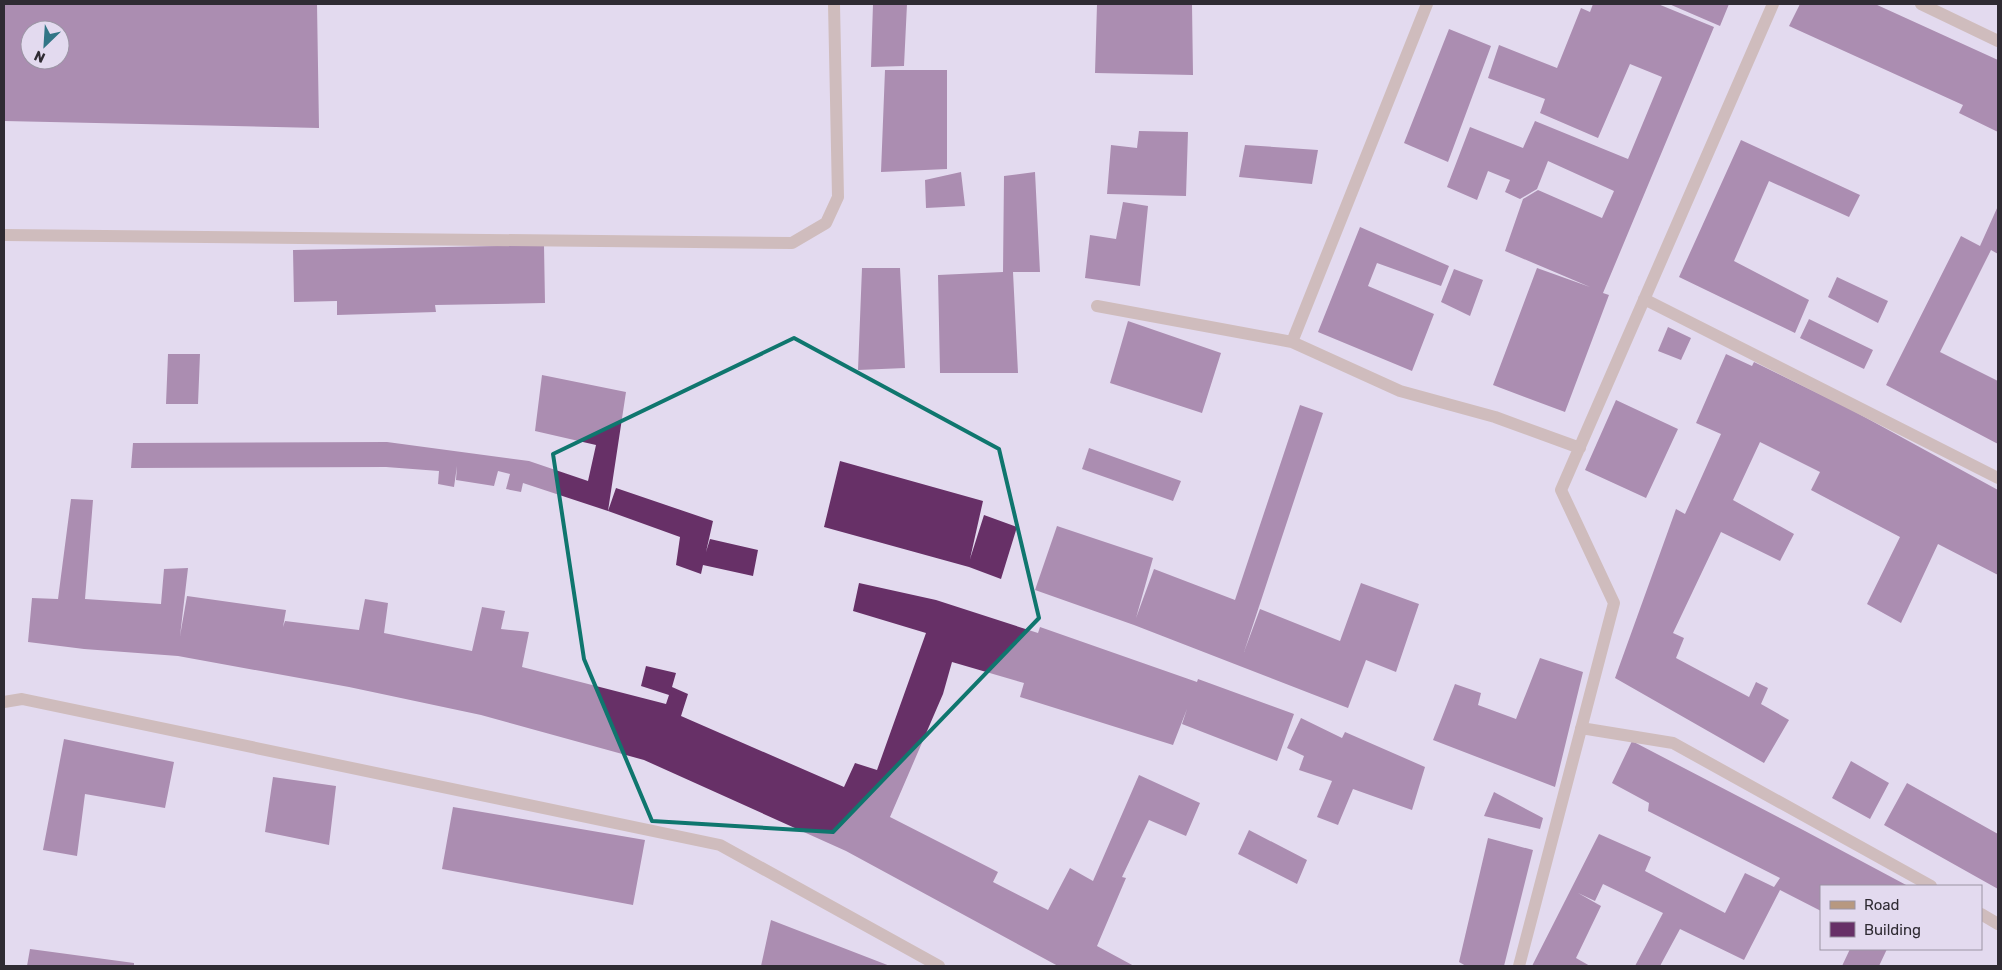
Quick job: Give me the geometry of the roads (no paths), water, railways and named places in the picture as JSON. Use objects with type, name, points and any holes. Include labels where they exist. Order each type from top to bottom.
[{"type":"street","points":[[4,236],[792,243],[826,222],[838,197],[834,4]]},
{"type":"street","points":[[1292,342],[1427,4]]},
{"type":"street","points":[[1519,966],[1614,603],[1561,490],[1772,4]]},
{"type":"street","points":[[1921,4],[1998,41]]},
{"type":"street","points":[[1644,299],[1998,478]]},
{"type":"street","points":[[1097,306],[1292,342],[1400,391],[1495,417],[1580,448]]},
{"type":"street","points":[[4,702],[22,699],[720,845],[939,966]]},
{"type":"street","points":[[1581,728],[1673,743],[1929,885]]},
{"type":"street","points":[[1982,915],[1998,924]]}]
